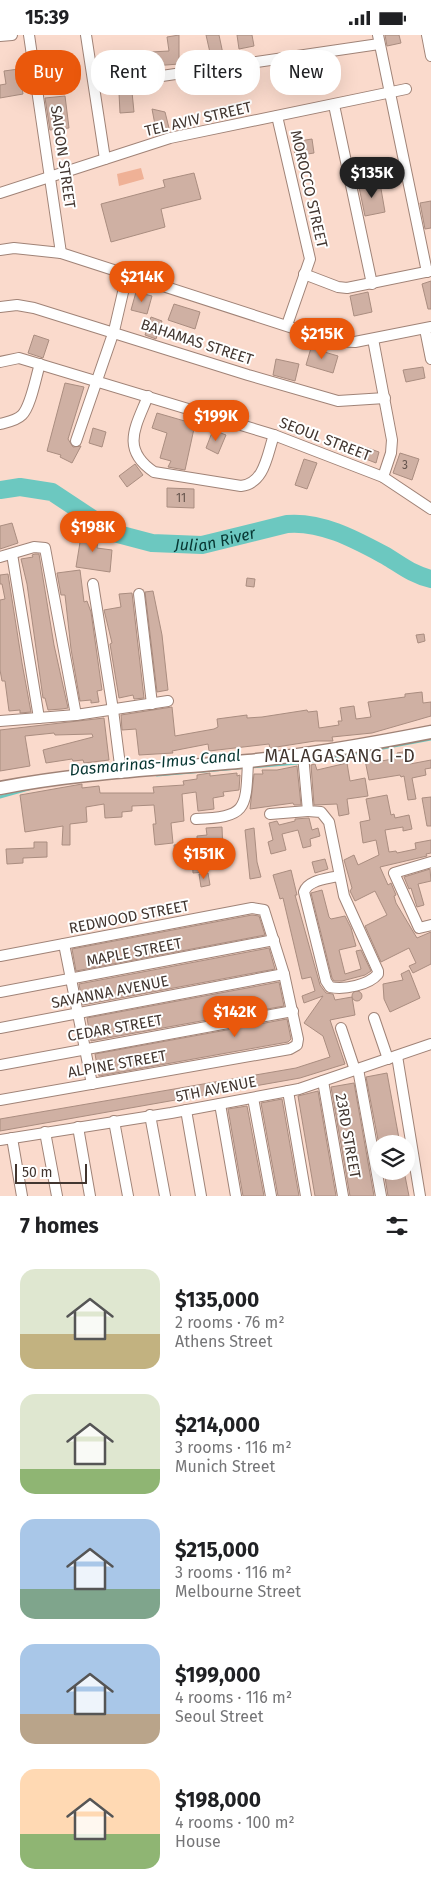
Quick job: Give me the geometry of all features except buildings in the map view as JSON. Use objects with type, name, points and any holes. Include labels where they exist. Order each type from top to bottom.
[{"type":"main road","points":[[0,788],[52,778],[302,755],[357,747],[431,731]]},
{"type":"street","points":[[0,36],[12,35]]},
{"type":"street","name":"SAIGON STREET","points":[[29,35],[61,253]]},
{"type":"street","points":[[86,35],[91,68]]},
{"type":"street","points":[[427,35],[431,51]]},
{"type":"street","points":[[165,75],[378,39],[429,271],[347,288],[338,287],[304,274]]},
{"type":"street","name":"TEL AVIV STREET","points":[[0,193],[170,138],[406,89]]},
{"type":"street","points":[[95,95],[105,159]]},
{"type":"street","points":[[334,105],[372,283]]},
{"type":"street","name":"MOROCCO STREET","points":[[278,116],[310,259],[286,325]]},
{"type":"street","points":[[0,250],[14,248],[61,253],[333,341],[355,342],[428,328],[431,359]]},
{"type":"street","points":[[76,441],[114,331],[127,275]]},
{"type":"street","name":"BAHAMAS STREET","points":[[0,307],[18,305],[34,308],[338,401],[385,398]]},
{"type":"street","points":[[373,339],[392,440],[391,453],[383,477]]},
{"type":"street","name":"SEOUL STREET","points":[[0,362],[19,358],[40,363],[274,435],[383,477],[431,509]]},
{"type":"street","points":[[0,424],[14,421],[26,409],[40,363]]},
{"type":"street","points":[[148,396],[133,434],[133,445],[142,464],[154,472],[241,486],[250,485],[259,477],[274,435]]},
{"type":"street","points":[[0,557],[40,546],[45,548],[48,554],[76,715]]},
{"type":"street","points":[[12,554],[39,718]]},
{"type":"street","points":[[93,584],[121,773]]},
{"type":"street","points":[[139,593],[152,704]]},
{"type":"street","points":[[0,716],[0,721],[76,715],[168,701]]},
{"type":"street","points":[[302,755],[308,811]]},
{"type":"street","points":[[196,819],[224,818],[233,815],[241,808],[245,795],[248,761]]},
{"type":"street","points":[[270,814],[308,811],[321,812],[329,822],[338,876],[344,896],[378,974],[373,979],[354,986],[336,989],[330,987],[326,981],[304,892],[311,883],[338,876]]},
{"type":"street","points":[[431,862],[394,873],[419,928],[431,925]]},
{"type":"street","name":"REDWOOD STREET","points":[[0,956],[252,909],[264,910],[274,940]]},
{"type":"street","points":[[274,940],[294,1011]]},
{"type":"street","name":"MAPLE STREET","points":[[0,992],[274,940]]},
{"type":"street","points":[[64,945],[92,1083]]},
{"type":"street","name":"SAVANNA AVENUE","points":[[0,1028],[284,974]]},
{"type":"street","name":"ALPINE STREET","points":[[0,1100],[290,1049],[297,1045],[294,1011]]},
{"type":"street","name":"CEDAR STREET","points":[[0,1065],[294,1011]]},
{"type":"street","points":[[374,1018],[392,1058],[420,1196]]},
{"type":"street","points":[[340,1028],[356,1070],[381,1196]]},
{"type":"street","name":"5TH AVENUE","points":[[0,1140],[186,1110],[288,1091],[431,1044]]},
{"type":"street","name":"23RD STREET","points":[[323,1081],[343,1196]]},
{"type":"street","points":[[288,1091],[306,1196]]},
{"type":"street","points":[[253,1097],[271,1196]]},
{"type":"street","points":[[220,1104],[236,1196]]},
{"type":"street","points":[[186,1110],[201,1196]]},
{"type":"street","points":[[150,1115],[165,1196]]},
{"type":"street","points":[[114,1121],[128,1196]]},
{"type":"street","points":[[78,1127],[90,1196]]},
{"type":"street","points":[[45,1132],[57,1196]]},
{"type":"street","points":[[12,1138],[22,1196]]},
{"type":"shaded area","points":[[141,168],[144,179],[119,186],[117,174]]},
{"type":"waterway","name":"Julian River","points":[[0,490],[20,487],[52,492],[114,533],[152,543],[202,545],[287,524],[313,525],[351,538],[413,572],[431,579]]},
{"type":"waterway","name":"Dasmarinas-Imus Canal","points":[[157,775],[309,762],[431,739]]},
{"type":"waterway","name":"Dasmarinas-Imus Canal","points":[[0,797],[32,788]]},
{"type":"district","name":"MALAGASANG I-D","points":[[340,756]]}]
